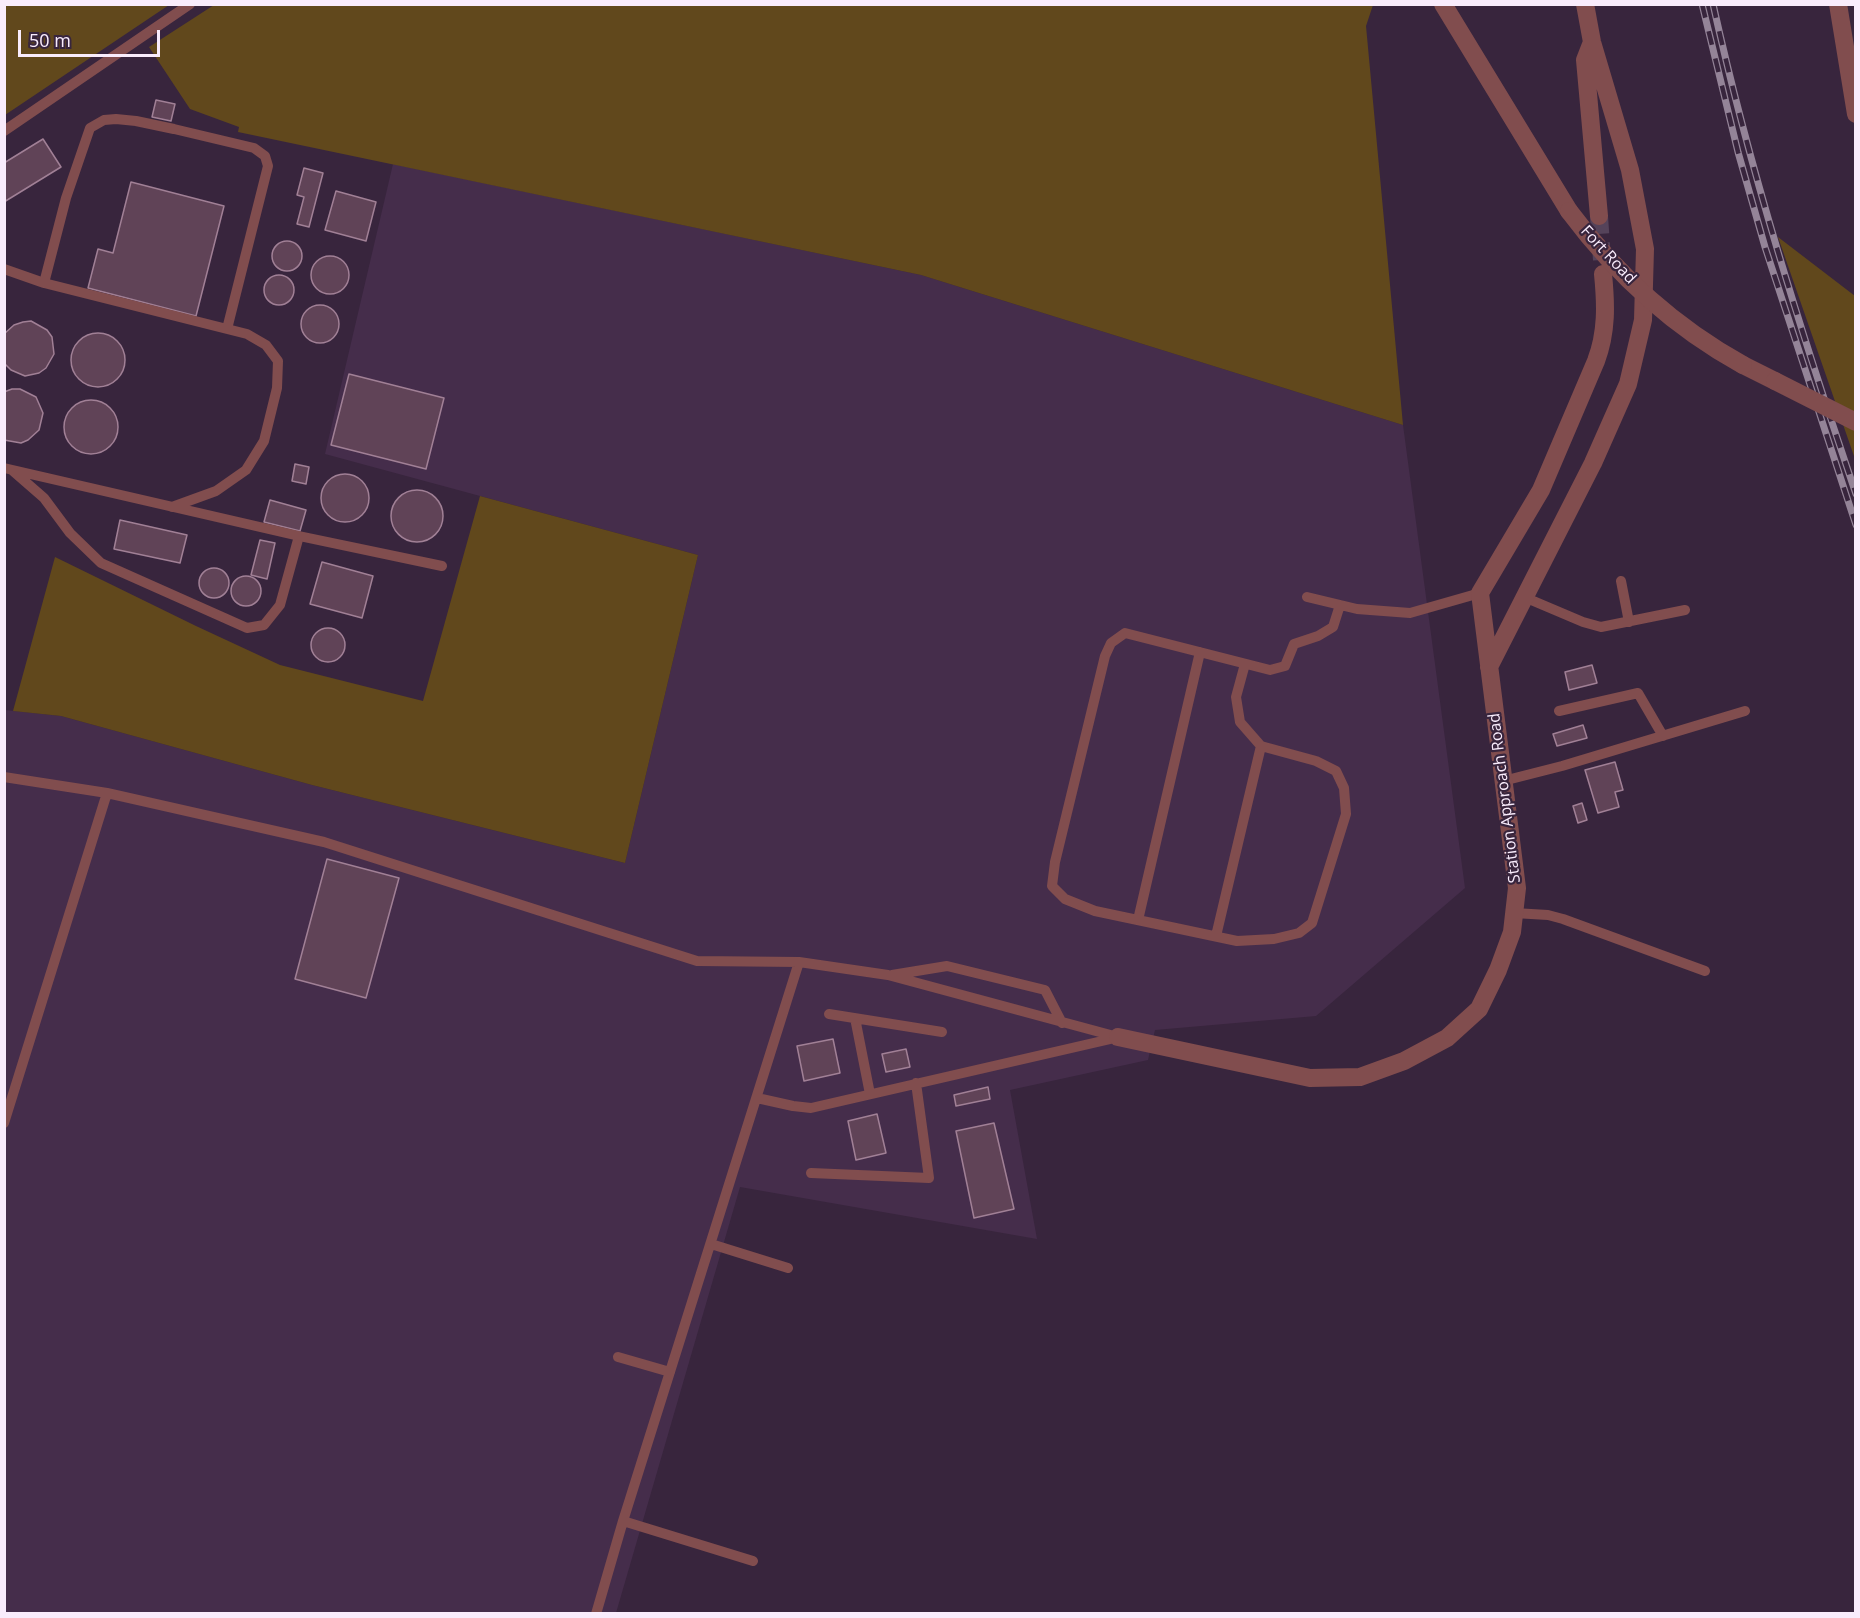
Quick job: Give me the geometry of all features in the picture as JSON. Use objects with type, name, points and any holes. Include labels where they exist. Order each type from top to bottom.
[{"type":"street","name":"Fort Road","points":[[1443,4],[1545,174],[1569,211],[1604,254],[1653,302],[1690,332],[1743,365],[1856,422]]},
{"type":"street","points":[[1489,667],[1593,463],[1628,384],[1643,320],[1645,249],[1630,170],[1592,42],[1585,4]]},
{"type":"street","points":[[1838,4],[1849,29],[1856,114]]},
{"type":"street","points":[[1592,42],[1585,60],[1599,216]]},
{"type":"street","points":[[1480,593],[1541,490],[1596,361],[1605,328],[1603,274]]},
{"type":"street","name":"Station Approach Road","points":[[1118,1038],[1310,1078],[1360,1077],[1404,1061],[1447,1038],[1479,1009],[1512,932],[1517,888],[1480,593]]},
{"type":"lane","points":[[4,131],[190,4]]},
{"type":"lane","points":[[44,283],[66,198],[90,128],[104,120],[136,121],[254,148],[265,156],[268,166],[227,328]]},
{"type":"lane","points":[[4,269],[44,283],[247,334],[266,345],[278,361],[277,388],[264,441],[246,470],[216,491],[172,507]]},
{"type":"lane","points":[[8,469],[299,536],[442,566]]},
{"type":"lane","points":[[8,469],[44,498],[70,533],[101,563],[247,628],[264,625],[280,605],[299,536]]},
{"type":"lane","points":[[1621,581],[1629,622]]},
{"type":"lane","points":[[1307,597],[1357,609],[1410,613],[1480,593]]},
{"type":"lane","points":[[1524,597],[1594,626],[1629,622],[1686,610]]},
{"type":"lane","points":[[1245,664],[1236,697],[1240,722],[1261,746],[1316,761],[1336,771],[1344,788],[1346,814],[1312,924],[1299,933],[1274,939],[1237,941],[1095,911],[1065,899],[1052,886],[1055,862],[1110,643],[1125,633],[1270,670],[1285,666],[1294,644],[1318,636],[1333,627],[1340,605]]},
{"type":"lane","points":[[1138,920],[1200,652]]},
{"type":"lane","points":[[1559,711],[1638,693],[1663,736]]},
{"type":"lane","points":[[1503,782],[1745,711]]},
{"type":"lane","points":[[1216,936],[1261,746]]},
{"type":"lane","points":[[4,777],[107,793],[324,842],[697,961],[799,962],[888,975],[1118,1038]]},
{"type":"lane","points":[[4,1124],[107,793]]},
{"type":"lane","points":[[1514,913],[1548,915],[1563,919],[1705,971]]},
{"type":"lane","points":[[596,1614],[623,1521],[799,962]]},
{"type":"lane","points":[[888,975],[947,966],[1045,990],[1062,1023]]},
{"type":"lane","points":[[829,1014],[942,1032]]},
{"type":"lane","points":[[855,1018],[870,1094]]},
{"type":"lane","points":[[757,1098],[811,1108],[1118,1038]]},
{"type":"lane","points":[[811,1173],[929,1178],[916,1083]]},
{"type":"lane","points":[[711,1244],[788,1268]]},
{"type":"lane","points":[[618,1357],[670,1372]]},
{"type":"lane","points":[[623,1521],[753,1561]]},
{"type":"shaded area","points":[[5,4],[169,4],[169,5],[5,115]]},
{"type":"shaded area","points":[[214,5],[1373,5],[1366,26],[1403,425],[921,275],[238,132],[239,127],[190,109],[149,47]]},
{"type":"shaded area","points":[[393,164],[921,275],[1403,425],[1465,888],[1316,1016],[1155,1030],[1148,1060],[1010,1090],[1037,1239],[740,1187],[616,1613],[5,1614],[5,710],[61,716],[312,785],[625,863],[698,555],[325,454]]},
{"type":"shaded area","points":[[1778,237],[1855,296],[1855,459]]},
{"type":"shaded area","points":[[480,496],[698,555],[625,863],[312,785],[61,716],[13,711],[55,557],[280,665],[423,701]]},
{"type":"building","points":[[156,100],[175,104],[171,121],[152,117]]},
{"type":"building","points":[[43,139],[61,167],[4,202],[4,163]]},
{"type":"building","points":[[304,168],[323,173],[309,227],[297,224],[304,197],[297,195]]},
{"type":"building","points":[[131,182],[224,206],[196,316],[88,288],[98,249],[113,253]]},
{"type":"building","points":[[336,191],[376,202],[366,241],[325,230]]},
{"type":"building","points":[[287,241],[293,242],[301,250],[301,262],[293,270],[287,271],[281,270],[273,262],[272,256],[273,250],[281,242]]},
{"type":"building","points":[[330,256],[344,261],[349,275],[344,289],[330,294],[316,289],[311,275],[316,261]]},
{"type":"building","points":[[279,275],[285,276],[293,284],[293,296],[285,304],[279,305],[273,304],[265,296],[264,290],[265,284],[273,276]]},
{"type":"building","points":[[320,305],[334,310],[339,324],[334,338],[320,343],[306,338],[301,324],[306,310]]},
{"type":"building","points":[[31,321],[47,330],[52,337],[54,354],[46,368],[39,373],[25,376],[11,370],[4,363],[4,334],[14,325]]},
{"type":"building","points":[[98,333],[108,335],[117,341],[123,350],[125,360],[123,370],[117,379],[108,385],[98,387],[88,385],[79,379],[73,370],[71,360],[73,350],[79,341],[88,335]]},
{"type":"building","points":[[349,374],[444,398],[426,469],[331,445]]},
{"type":"building","points":[[20,389],[36,397],[43,413],[39,430],[21,443],[4,440],[4,392]]},
{"type":"building","points":[[91,400],[101,402],[110,408],[116,417],[118,427],[116,437],[110,446],[101,452],[91,454],[81,452],[72,446],[66,437],[64,427],[66,417],[72,408],[81,402]]},
{"type":"building","points":[[295,464],[309,467],[306,484],[292,481]]},
{"type":"building","points":[[345,474],[362,481],[369,498],[362,515],[345,522],[328,515],[321,498],[328,481]]},
{"type":"building","points":[[412,490],[422,490],[436,497],[443,516],[436,535],[422,542],[412,542],[402,538],[395,531],[391,521],[391,511],[395,501],[402,494]]},
{"type":"building","points":[[270,500],[306,510],[300,531],[264,522]]},
{"type":"building","points":[[120,520],[187,535],[180,563],[114,549]]},
{"type":"building","points":[[260,540],[275,543],[267,579],[251,575]]},
{"type":"building","points":[[322,562],[373,576],[362,618],[310,604]]},
{"type":"building","points":[[214,568],[220,569],[228,577],[228,589],[220,597],[214,598],[208,597],[200,589],[199,583],[200,577],[208,569]]},
{"type":"building","points":[[246,576],[252,577],[260,585],[260,597],[252,605],[246,606],[240,605],[232,597],[231,591],[232,585],[240,577]]},
{"type":"building","points":[[328,628],[340,633],[345,645],[340,657],[328,662],[316,657],[311,645],[316,633]]},
{"type":"building","points":[[1592,665],[1597,683],[1569,690],[1565,672]]},
{"type":"building","points":[[1583,725],[1587,738],[1557,746],[1553,734]]},
{"type":"building","points":[[1615,762],[1623,790],[1615,792],[1619,807],[1598,813],[1585,770]]},
{"type":"building","points":[[1582,803],[1587,820],[1578,823],[1573,806]]},
{"type":"building","points":[[327,859],[399,878],[366,998],[295,979]]},
{"type":"building","points":[[833,1039],[840,1073],[804,1081],[797,1046]]},
{"type":"building","points":[[906,1049],[910,1067],[886,1072],[882,1054]]},
{"type":"building","points":[[988,1087],[990,1099],[956,1106],[954,1095]]},
{"type":"building","points":[[877,1114],[886,1153],[856,1160],[848,1121]]},
{"type":"building","points":[[994,1123],[1014,1209],[974,1218],[956,1131]]},
{"type":"tunnel","points":[[1599,216],[1602,260]]},
{"type":"railway","points":[[1702,4],[1738,152],[1765,247],[1856,525]]},
{"type":"railway","points":[[1713,4],[1760,190],[1856,494]]}]
